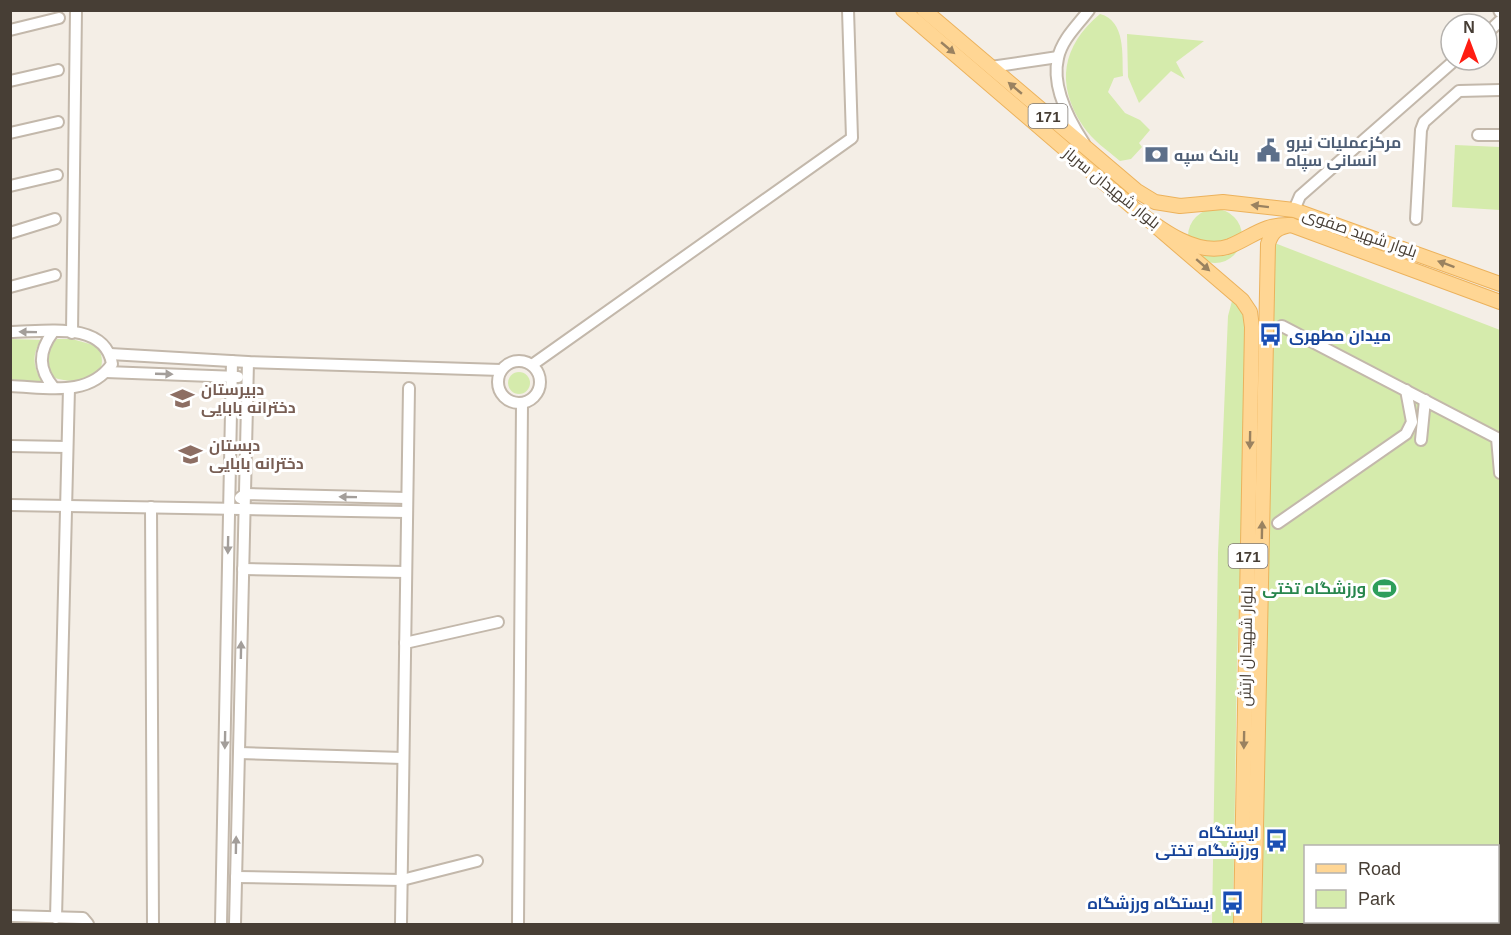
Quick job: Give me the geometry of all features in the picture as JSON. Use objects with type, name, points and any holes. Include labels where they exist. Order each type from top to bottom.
[{"type":"main road","name":"بلوار شهیدان سرباز","points":[[903,10],[1099,180],[1158,228],[1192,245],[1211,249],[1228,247],[1255,233]]},
{"type":"main road","name":"بلوار شهیدان سرباز","points":[[924,10],[1137,191],[1155,202],[1180,206]]},
{"type":"main road","name":"بلوار شهید صفوی","points":[[1180,206],[1222,202],[1294,210],[1500,284]]},
{"type":"main road","name":"بلوار شهیدان ارتش","points":[[1254,924],[1268,244],[1271,235],[1278,228],[1291,225]]},
{"type":"main road","name":"بلوار شهید صفوی","points":[[1255,233],[1265,226],[1291,225],[1500,302]]},
{"type":"main road","name":"بلوار شهیدان ارتش","points":[[1158,228],[1242,300],[1250,312],[1252,327],[1241,924]]},
{"type":"street","points":[[72,333],[76,10]]},
{"type":"street","points":[[532,365],[852,138],[848,10]]},
{"type":"street","points":[[1089,10],[1071,32],[1058,57],[1060,94],[1066,112],[1092,153]]},
{"type":"street","points":[[10,30],[59,18]]},
{"type":"street","points":[[991,67],[1058,57]]},
{"type":"street","points":[[10,81],[58,70]]},
{"type":"street","points":[[1294,210],[1300,195],[1441,72]]},
{"type":"street","points":[[1416,219],[1420,129],[1424,122],[1460,91],[1500,90]]},
{"type":"street","points":[[10,134],[58,122]]},
{"type":"street","points":[[1478,135],[1500,135]]},
{"type":"street","points":[[10,186],[57,175]]},
{"type":"street","points":[[10,233],[55,219]]},
{"type":"street","points":[[10,287],[55,275]]},
{"type":"street","points":[[1282,326],[1497,438],[1500,473]]},
{"type":"street","points":[[10,332],[72,333],[95,338],[110,354],[112,364],[106,372],[85,386],[69,388],[10,386]]},
{"type":"street","points":[[53,332],[42,350],[41,357],[45,376],[54,388]]},
{"type":"street","points":[[110,354],[248,362],[501,370]]},
{"type":"street","points":[[519,360],[532,365],[540,376],[539,391],[535,397],[522,403],[508,400],[499,390],[498,376],[501,370],[506,365],[519,360]]},
{"type":"street","points":[[221,924],[232,361]]},
{"type":"street","points":[[235,924],[248,362]]},
{"type":"street","points":[[106,372],[247,378]]},
{"type":"street","points":[[56,918],[69,388]]},
{"type":"street","points":[[401,924],[406,512],[410,388]]},
{"type":"street","points":[[1278,523],[1406,434],[1412,423],[1406,390]]},
{"type":"street","points":[[1421,440],[1425,400]]},
{"type":"street","points":[[518,924],[522,403]]},
{"type":"street","points":[[10,446],[67,447]]},
{"type":"street","points":[[229,508],[245,494],[407,498]]},
{"type":"street","points":[[10,505],[406,512]]},
{"type":"street","points":[[151,507],[153,924]]},
{"type":"street","points":[[243,568],[406,572]]},
{"type":"street","points":[[405,643],[498,622]]},
{"type":"street","points":[[239,753],[403,758]]},
{"type":"street","points":[[236,877],[402,880],[477,861]]},
{"type":"street","points":[[10,916],[83,918],[88,924]]},
{"type":"green space","points":[[1100,14],[1114,24],[1122,49],[1123,76],[1114,78],[1108,92],[1125,113],[1140,120],[1150,130],[1139,143],[1142,147],[1131,159],[1120,161],[1095,140],[1083,126],[1068,95],[1066,81],[1067,66],[1077,39]]},
{"type":"green space","points":[[1127,34],[1204,41],[1176,62],[1185,79],[1171,71],[1139,103],[1128,77]]},
{"type":"green space","points":[[1455,145],[1500,147],[1500,210],[1452,207]]},
{"type":"green space","points":[[1210,209],[1220,209],[1230,213],[1238,221],[1242,236],[1238,251],[1230,259],[1220,263],[1210,263],[1200,259],[1192,251],[1188,241],[1188,231],[1192,221],[1200,213]]},
{"type":"green space","name":"ورزشگاه تختی","points":[[1272,242],[1500,330],[1500,924],[1262,924]]},
{"type":"green space","points":[[1232,301],[1247,315],[1249,334],[1237,661],[1233,924],[1212,924],[1218,553],[1228,316]]},
{"type":"green space","points":[[11,339],[42,340],[36,350],[35,361],[37,372],[43,383],[11,381]]},
{"type":"green space","points":[[57,339],[72,339],[97,346],[102,357],[97,372],[82,380],[62,380],[53,377],[48,357],[50,348]]},
{"type":"green space","points":[[519,372],[527,375],[530,383],[527,391],[519,394],[511,391],[508,383],[511,375]]},
{"type":"place","name":"مرکزعملیات نیرو انسانی سپاه","points":[[1268,151]]},
{"type":"place","name":"بانک سپه","points":[[1156,155]]},
{"type":"place","name":"میدان مطهری","points":[[1271,335]]},
{"type":"place","name":"دبیرستان دخترانه بابایی","points":[[183,398]]},
{"type":"place","name":"دبستان دخترانه بابایی","points":[[191,454]]},
{"type":"place","name":"ورزشگاه تختی","points":[[1384,588]]},
{"type":"place","name":"ایستگاه ورزشگاه تختی","points":[[1277,841]]},
{"type":"place","name":"ایستگاه ورزشگاه","points":[[1232,903]]}]
